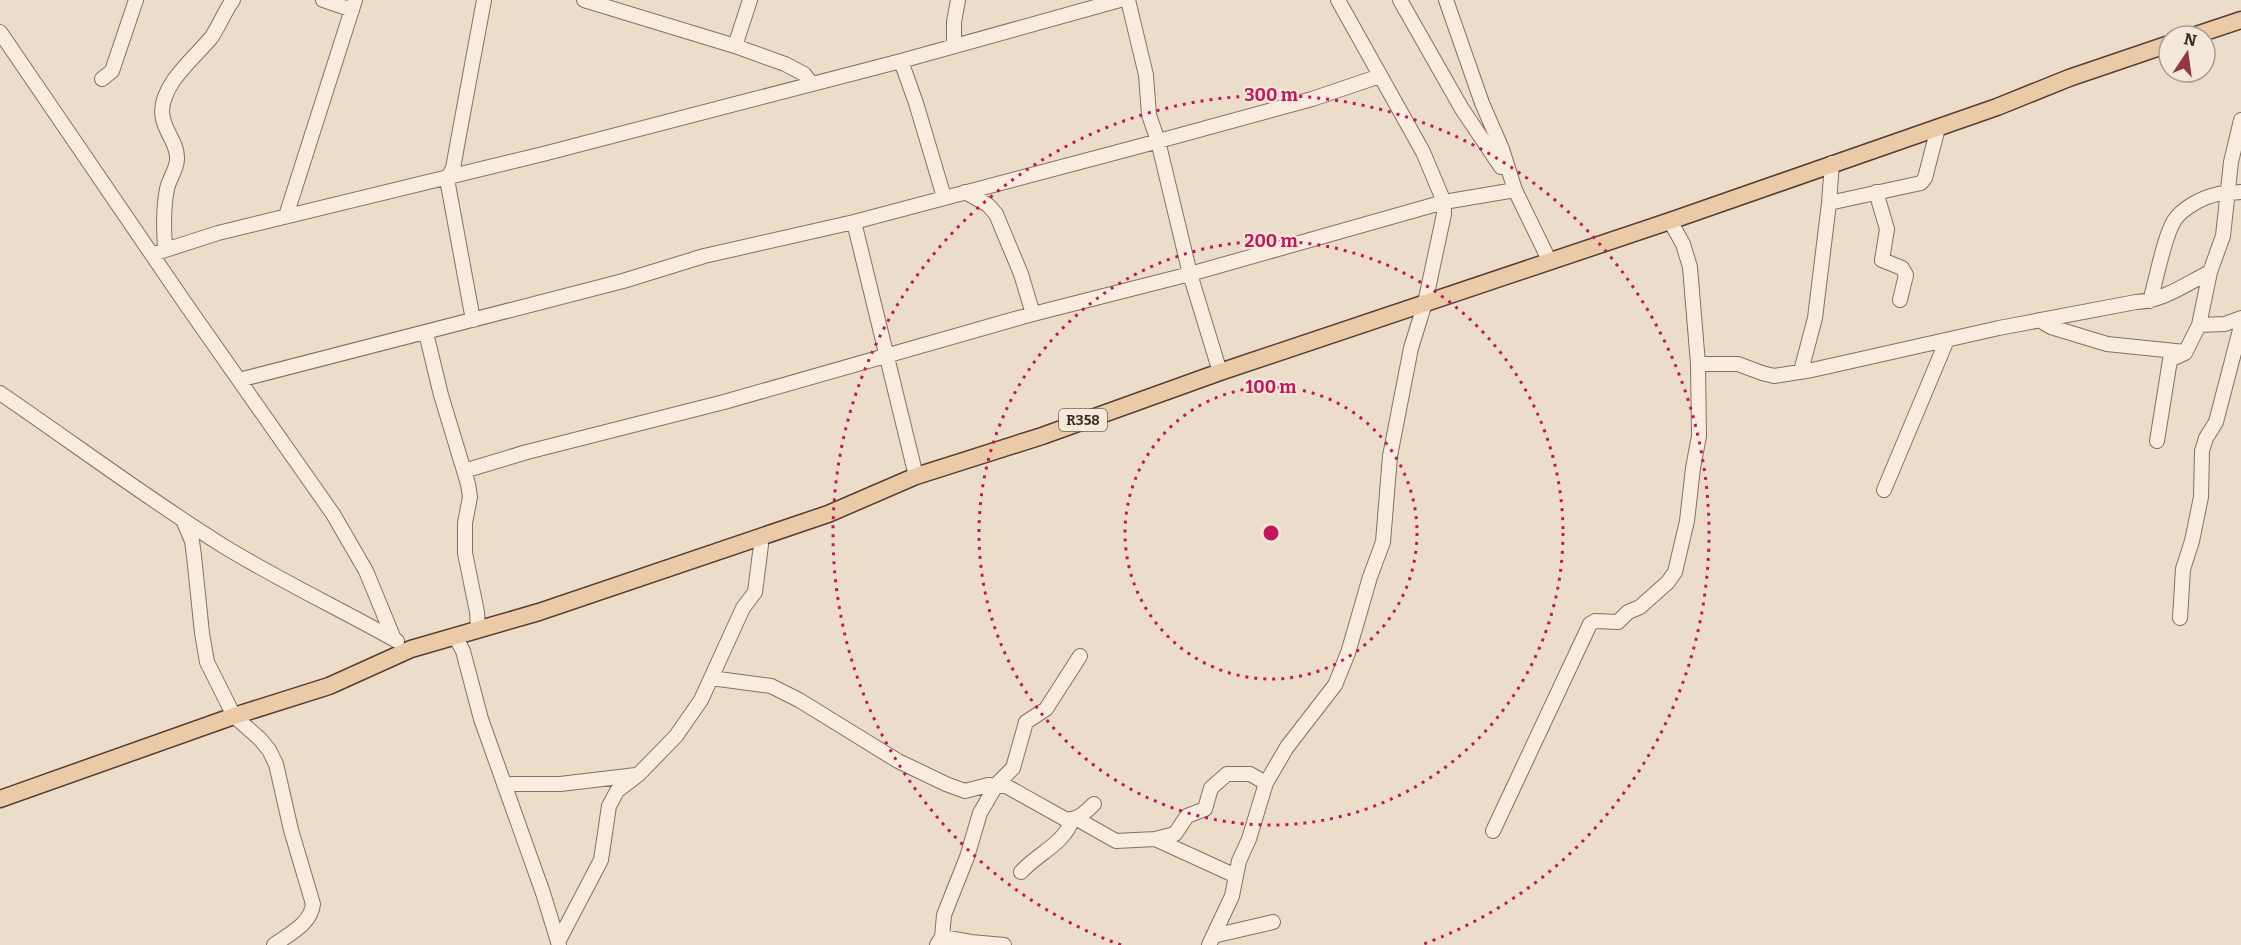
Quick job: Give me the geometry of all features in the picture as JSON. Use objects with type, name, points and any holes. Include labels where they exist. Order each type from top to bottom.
[{"type":"main road","points":[[2217,28],[2241,20]]},
{"type":"main road","name":"R358","points":[[0,799],[234,716],[329,686],[411,650],[539,612],[828,514],[916,476],[1042,436],[1220,372],[1670,221],[1938,128],[2157,48]]},
{"type":"street","points":[[102,79],[112,71],[136,0]]},
{"type":"street","points":[[159,252],[167,188],[177,163],[175,146],[164,125],[162,115],[164,97],[210,39],[233,0]]},
{"type":"street","points":[[286,216],[353,5],[323,0]]},
{"type":"street","points":[[473,320],[447,179],[453,168],[484,0]]},
{"type":"street","points":[[584,0],[735,46],[785,64],[804,74],[811,83]]},
{"type":"street","points":[[735,46],[750,0]]},
{"type":"street","points":[[954,45],[954,22],[958,0]]},
{"type":"street","points":[[159,252],[218,233],[344,201],[447,179],[773,95],[811,83],[901,61],[1091,4],[1120,0]]},
{"type":"street","points":[[1128,0],[1146,75],[1151,124],[1158,141],[1190,274],[1220,372]]},
{"type":"street","points":[[1400,0],[1462,109],[1494,153],[1549,260]]},
{"type":"street","points":[[1446,0],[1482,103],[1502,149],[1514,190]]},
{"type":"street","points":[[1211,940],[1229,903],[1266,783],[1287,747],[1335,685],[1348,653],[1370,577],[1383,542],[1390,456],[1409,357],[1425,303],[1444,214],[1444,202],[1423,152],[1341,1]]},
{"type":"street","points":[[0,32],[159,252],[239,380],[338,522],[366,572],[394,639]]},
{"type":"street","points":[[901,61],[944,197]]},
{"type":"street","points":[[239,380],[426,333],[704,256],[854,222],[1312,99],[1380,76]]},
{"type":"street","points":[[2157,441],[2170,360],[2185,352],[2199,325],[2210,272],[2223,236],[2234,193],[2231,162],[2241,120]]},
{"type":"street","points":[[1830,203],[1920,183],[1925,178],[1938,128]]},
{"type":"street","points":[[1801,371],[1815,318],[1830,203],[1832,163]]},
{"type":"street","points":[[464,471],[527,452],[724,402],[1033,314],[1190,274],[1444,202],[1514,190]]},
{"type":"street","points":[[965,192],[988,205],[996,214],[1021,274],[1033,314]]},
{"type":"street","points":[[1876,192],[1887,229],[1881,259],[1883,262],[1902,268],[1906,275],[1900,300]]},
{"type":"street","points":[[2150,301],[2166,241],[2175,219],[2186,209],[2206,198],[2234,193]]},
{"type":"street","points":[[1492,831],[1590,624],[1595,621],[1618,622],[1628,612],[1643,604],[1668,582],[1675,572],[1687,521],[1699,436],[1698,364],[1690,267],[1683,244],[1670,221]]},
{"type":"street","points":[[854,222],[916,476]]},
{"type":"street","points":[[1698,364],[1738,364],[1770,376],[1801,371],[2039,320],[2150,301],[2164,297],[2210,272]]},
{"type":"street","points":[[2199,325],[2225,324],[2241,318]]},
{"type":"street","points":[[2039,320],[2051,327],[2107,344],[2185,352]]},
{"type":"street","points":[[2180,618],[2183,569],[2192,541],[2201,497],[2202,451],[2216,422],[2241,326]]},
{"type":"street","points":[[426,333],[470,497],[465,523],[465,553],[477,612],[478,629]]},
{"type":"street","points":[[1884,490],[1947,340]]},
{"type":"street","points":[[0,393],[183,520],[278,578],[411,650]]},
{"type":"street","points":[[183,520],[192,541],[207,662],[234,716],[260,739],[276,764],[291,830],[311,894],[312,911],[283,942]]},
{"type":"street","points":[[559,944],[601,860],[609,806],[618,791],[638,775],[676,736],[702,700],[743,608],[755,592],[761,545],[758,537]]},
{"type":"street","points":[[455,636],[463,651],[478,710],[559,944]]},
{"type":"street","points":[[1004,945],[940,941],[944,915],[968,857],[980,813],[997,784],[1013,768],[1026,722],[1047,709],[1080,656]]},
{"type":"street","points":[[711,678],[760,684],[785,692],[898,761],[961,790],[997,784],[1012,789],[1065,819],[1075,819],[1116,841],[1155,840],[1175,834],[1187,816],[1205,809],[1211,788],[1227,774],[1250,774],[1266,783]]},
{"type":"street","points":[[504,784],[560,784],[638,775]]},
{"type":"street","points":[[1021,872],[1031,861],[1062,838],[1075,819],[1095,804]]},
{"type":"street","points":[[1155,840],[1236,876]]},
{"type":"street","points":[[1211,940],[1273,922]]}]
